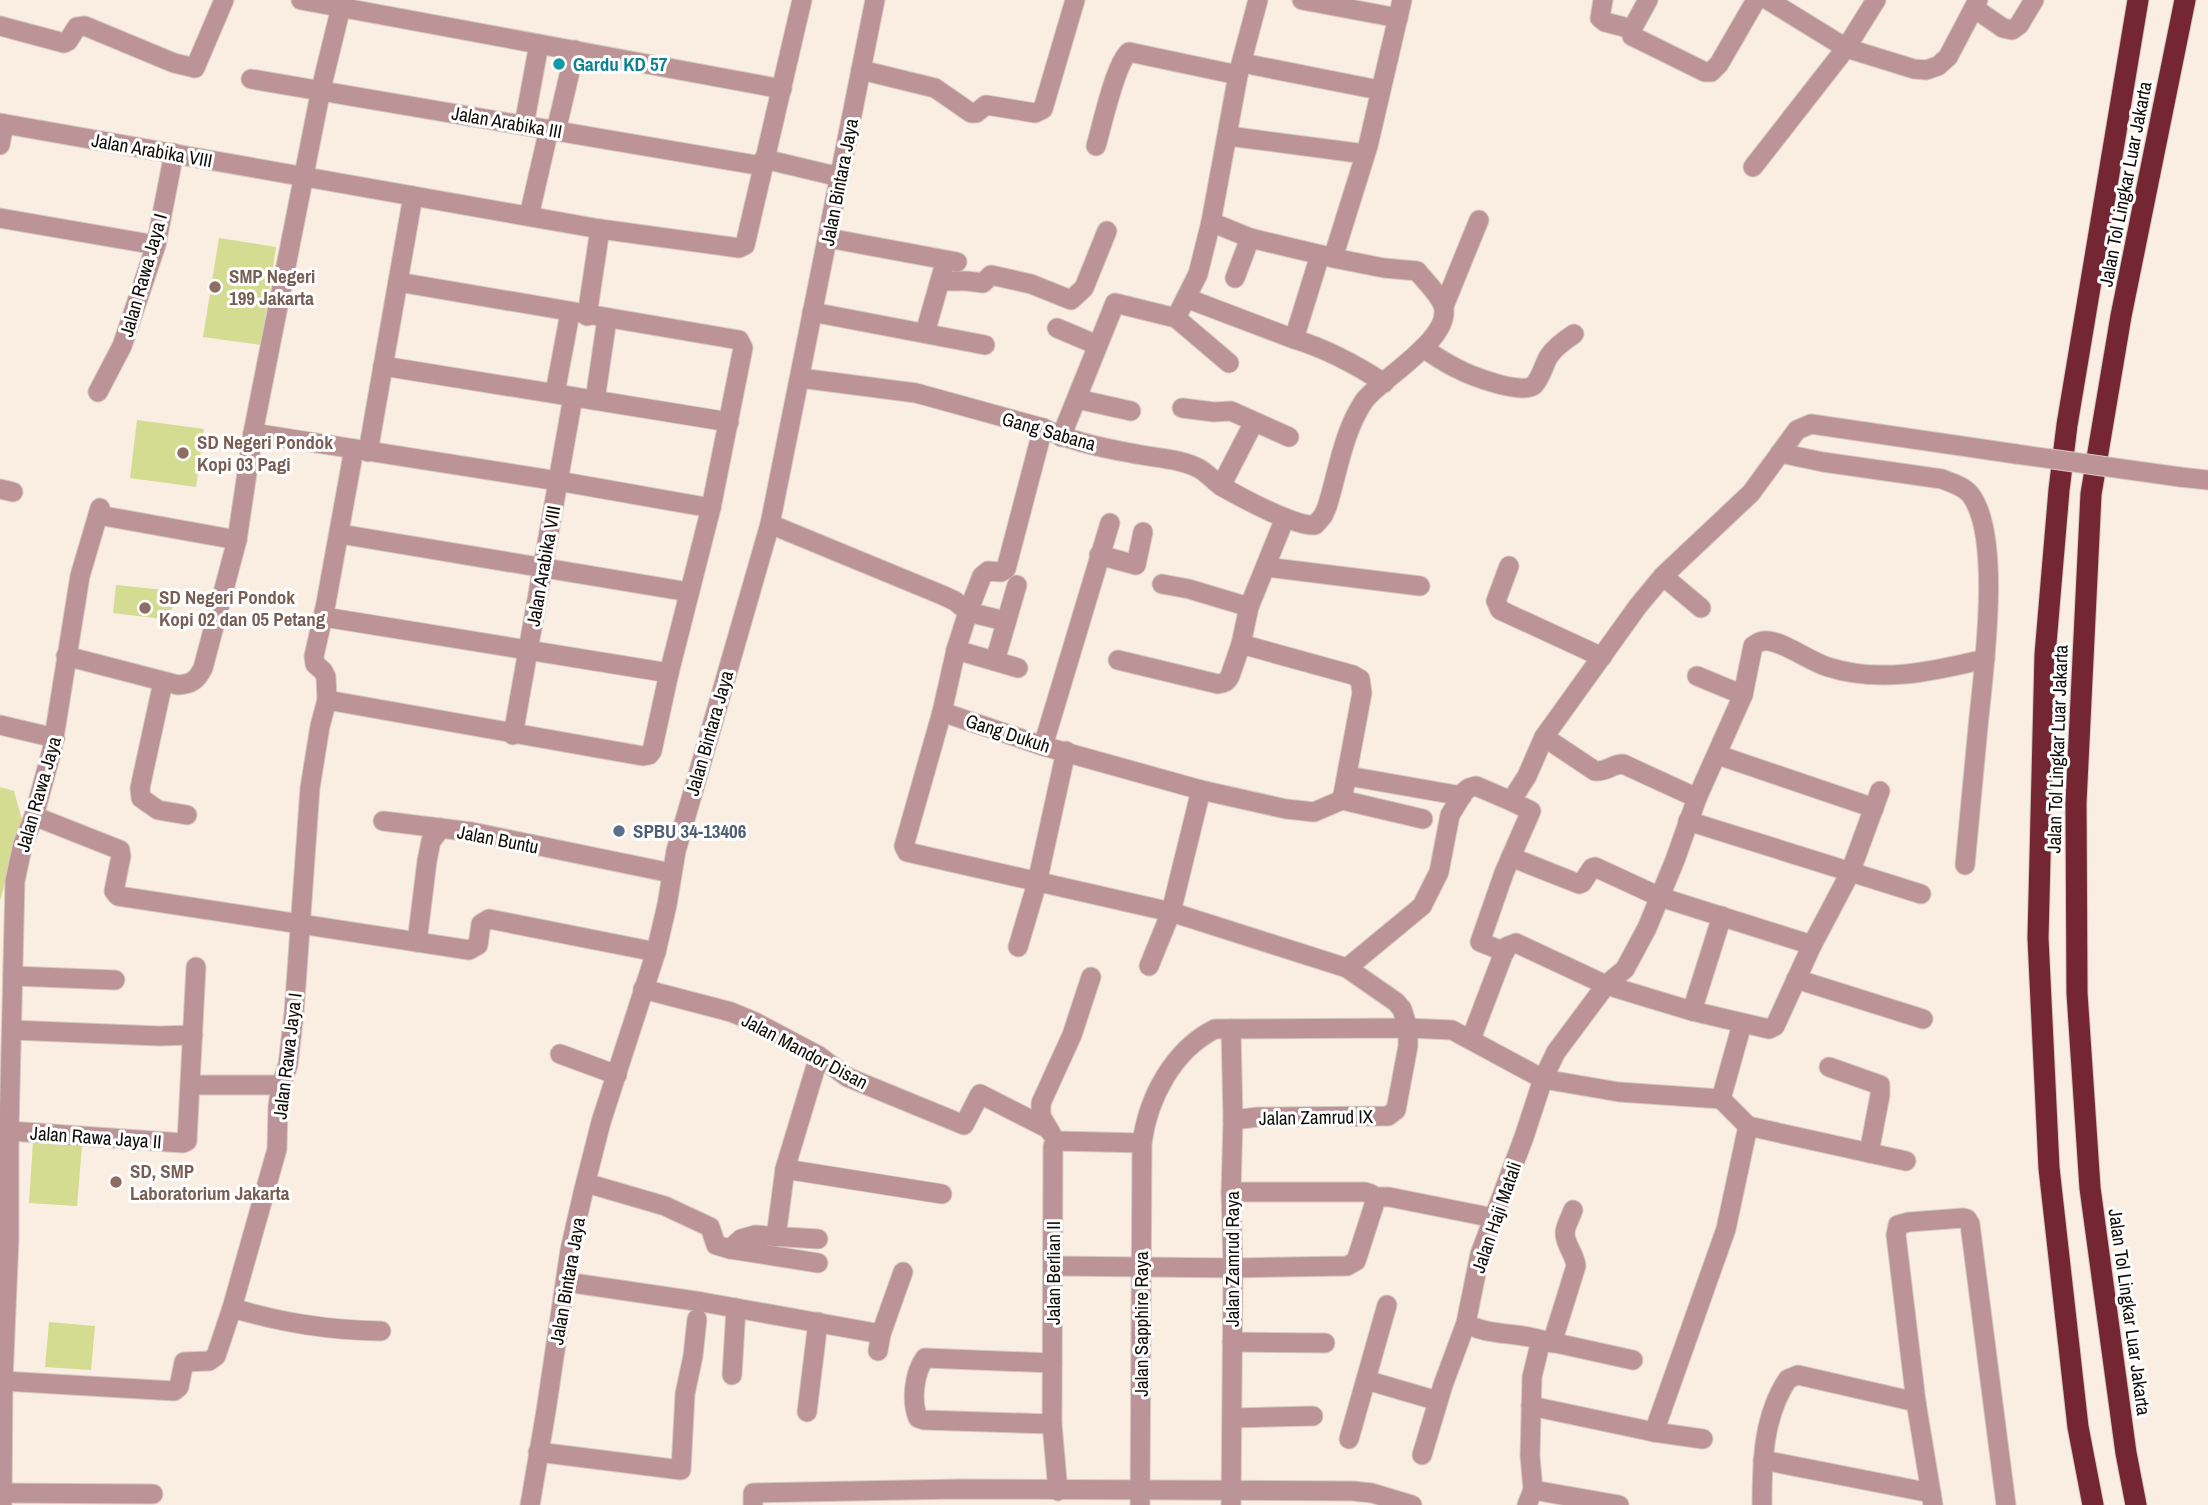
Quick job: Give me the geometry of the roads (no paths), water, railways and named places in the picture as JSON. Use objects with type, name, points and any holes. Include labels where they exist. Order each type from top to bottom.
[{"type":"highway","name":"Jalan Tol Lingkar Luar Jakarta","points":[[2093,1505],[2078,1427],[2049,1168],[2038,938],[2045,654],[2067,425],[2138,0]]},
{"type":"highway","name":"Jalan Tol Lingkar Luar Jakarta","points":[[2136,1505],[2119,1404],[2090,1188],[2077,993],[2076,803],[2091,494],[2121,316],[2185,0]]},
{"type":"street","points":[[0,26],[64,43],[77,27],[85,26],[185,66],[224,0]]},
{"type":"street","points":[[301,0],[782,89]]},
{"type":"street","name":"Jalan Bintara Jaya","points":[[530,1505],[570,1251],[601,1122],[656,952],[671,873],[770,524],[875,0]]},
{"type":"street","points":[[861,70],[935,88],[971,113],[976,113],[986,105],[1035,113],[1043,109],[1075,0]]},
{"type":"street","points":[[1176,318],[1198,274],[1211,222],[1240,69],[1258,0]]},
{"type":"street","points":[[1294,339],[1365,154],[1400,9],[1303,0]]},
{"type":"street","points":[[1603,0],[1600,18],[1605,22],[1632,29]]},
{"type":"street","points":[[1648,0],[1632,29],[1632,36],[1705,72],[1711,72],[1719,64],[1756,0]]},
{"type":"street","points":[[1768,0],[1846,48],[1914,69],[1926,70],[1938,66],[1948,57],[1976,4],[2003,28],[2012,30],[2019,25],[2034,0]]},
{"type":"street","points":[[1753,167],[1846,48],[1876,0]]},
{"type":"street","points":[[763,162],[782,89],[797,1]]},
{"type":"street","points":[[66,656],[163,682],[190,684],[198,679],[203,668],[237,540],[253,433],[321,89],[341,7]]},
{"type":"street","points":[[524,125],[539,44]]},
{"type":"street","points":[[529,216],[575,50]]},
{"type":"street","points":[[1096,146],[1119,70],[1129,52],[1379,90]]},
{"type":"street","name":"Jalan Arabika III","points":[[251,79],[552,130],[763,162],[840,177]]},
{"type":"street","points":[[0,145],[2,124]]},
{"type":"street","name":"Jalan Arabika VIII","points":[[2,124],[600,229],[734,249],[745,245],[763,162]]},
{"type":"street","points":[[1228,136],[1365,154]]},
{"type":"street","name":"Jalan Rawa Jaya I","points":[[98,392],[122,346],[156,245],[174,153]]},
{"type":"street","points":[[398,282],[739,340],[743,348],[711,508],[649,755],[513,735],[327,700],[326,677],[314,660],[340,534],[383,366],[413,196]]},
{"type":"street","points":[[0,219],[156,245]]},
{"type":"street","points":[[1186,298],[1319,346],[1350,361],[1384,383],[1423,348],[1440,328],[1444,306],[1479,220]]},
{"type":"street","points":[[1211,222],[1250,237],[1327,256],[1384,268],[1417,271],[1444,306]]},
{"type":"street","points":[[579,314],[600,229]]},
{"type":"street","points":[[940,281],[983,283],[991,275],[1031,284],[1071,300],[1084,288],[1107,231]]},
{"type":"street","points":[[828,237],[951,261],[940,281],[925,333]]},
{"type":"street","points":[[1235,278],[1250,237]]},
{"type":"street","points":[[1052,432],[1077,399],[1115,303],[1176,318],[1229,363]]},
{"type":"street","points":[[812,312],[985,345]]},
{"type":"street","name":"Jalan Arabika VIII","points":[[513,735],[558,481],[564,395],[579,314]]},
{"type":"street","points":[[595,400],[607,319]]},
{"type":"street","points":[[1057,328],[1097,345]]},
{"type":"street","points":[[1423,348],[1472,376],[1508,387],[1522,388],[1535,384],[1550,354],[1574,334]]},
{"type":"street","points":[[383,366],[729,422]]},
{"type":"street","name":"Gang Sabana","points":[[800,378],[916,394],[1130,453],[1160,457],[1199,468],[1221,486],[1285,518],[1306,525],[1315,525],[1323,516],[1352,424],[1366,399],[1384,383]]},
{"type":"street","points":[[1077,399],[1131,411]]},
{"type":"street","points":[[1182,408],[1231,411],[1289,437]]},
{"type":"street","points":[[1221,486],[1254,422]]},
{"type":"street","points":[[1511,802],[1527,776],[1544,737],[1638,606],[1663,576],[1751,493],[1803,425],[2208,480]]},
{"type":"street","name":"Gang Dukuh","points":[[1052,432],[1006,569],[1001,572],[988,571],[982,576],[968,611],[942,712],[1043,746],[1201,790],[1286,809],[1314,812],[1342,800]]},
{"type":"street","points":[[253,433],[711,508]]},
{"type":"street","points":[[1780,453],[1942,479],[1959,485],[1969,493],[1978,512],[1985,540],[1989,621],[1965,865]]},
{"type":"street","name":"Jalan Rawa Jaya","points":[[1,1499],[9,1239],[15,881],[23,844],[45,780],[55,738],[80,576],[99,512],[237,540]]},
{"type":"street","points":[[1118,660],[1218,684],[1227,681],[1241,644],[1249,607],[1285,518]]},
{"type":"street","points":[[1043,746],[1110,523]]},
{"type":"street","points":[[770,524],[956,601],[968,611],[1006,621]]},
{"type":"street","points":[[1099,555],[1136,565],[1143,532]]},
{"type":"street","points":[[340,534],[689,593]]},
{"type":"street","points":[[1266,566],[1420,586]]},
{"type":"street","points":[[1509,566],[1496,601],[1500,610],[1602,657]]},
{"type":"street","points":[[1663,576],[1701,608]]},
{"type":"street","points":[[1162,584],[1249,607]]},
{"type":"street","points":[[998,654],[1017,585]]},
{"type":"street","points":[[324,617],[669,673]]},
{"type":"street","name":"Jalan Haji Matali","points":[[1422,1455],[1466,1323],[1480,1254],[1544,1079],[1556,1052],[1606,985],[1625,969],[1660,897],[1697,797],[1743,695],[1753,646],[1765,640],[1771,641],[1818,664],[1857,674],[1911,674],[1985,659]]},
{"type":"street","points":[[1241,644],[1360,679],[1362,693],[1349,776],[1342,800],[1423,819]]},
{"type":"street","points":[[956,650],[1018,668]]},
{"type":"street","points":[[1697,676],[1743,695]]},
{"type":"street","points":[[163,682],[140,788],[141,797],[158,810],[187,816]]},
{"type":"street","name":"Jalan Rawa Jaya I","points":[[3,1381],[174,1391],[179,1387],[184,1362],[209,1361],[216,1356],[277,1149],[278,1106],[288,1065],[310,788],[327,700]]},
{"type":"street","points":[[942,712],[905,849],[907,852],[1171,912],[1347,968],[1396,1002],[1402,1009],[1408,1028]]},
{"type":"street","points":[[0,725],[55,738]]},
{"type":"street","points":[[1544,737],[1595,771],[1604,772],[1617,764],[1623,764],[1697,797]]},
{"type":"street","points":[[1018,947],[1037,883],[1066,751]]},
{"type":"street","points":[[1471,1039],[1506,947],[1516,943],[1606,985],[1742,1024],[1769,1029],[1775,1026],[1812,945],[1850,873],[1877,799],[1718,755]]},
{"type":"street","points":[[1349,776],[1462,796]]},
{"type":"street","points":[[1347,968],[1422,906],[1439,872],[1450,815],[1469,788],[1476,786],[1531,811],[1481,935],[1480,942],[1504,952]]},
{"type":"street","points":[[1149,966],[1171,912],[1201,790]]},
{"type":"street","points":[[34,816],[120,850],[114,891],[118,896],[473,949],[478,945],[481,924],[489,919],[656,952]]},
{"type":"street","points":[[383,821],[441,828]]},
{"type":"street","points":[[1688,821],[1921,894]]},
{"type":"street","name":"Jalan Buntu","points":[[417,942],[431,841],[441,828],[671,873]]},
{"type":"street","points":[[1511,857],[1579,884],[1595,867],[1660,897],[1812,945]]},
{"type":"street","points":[[1692,1011],[1722,916]]},
{"type":"street","points":[[196,967],[191,1085],[281,1085]]},
{"type":"street","points":[[13,976],[115,980]]},
{"type":"street","name":"Jalan Berlian II","points":[[1058,1491],[1052,1424],[1053,1146],[1052,1135],[1040,1109],[1072,1035],[1091,977]]},
{"type":"street","points":[[1796,979],[1923,1019]]},
{"type":"street","name":"Jalan Mandor Disan","points":[[643,989],[732,1012],[819,1056],[848,1077],[964,1125],[980,1094],[1052,1135]]},
{"type":"street","points":[[1742,1024],[1721,1100],[1748,1126],[1906,1161]]},
{"type":"street","name":"Jalan Zamrud IX","points":[[1233,1120],[1393,1114],[1408,1046],[1408,1028]]},
{"type":"street","name":"Jalan Sapphire Raya","points":[[1140,1497],[1142,1143],[1148,1114],[1172,1066],[1195,1041],[1215,1029],[1451,1030],[1544,1079],[1619,1092],[1721,1100]]},
{"type":"street","name":"Jalan Zamrud Raya","points":[[1231,1029],[1232,1497]]},
{"type":"street","points":[[12,1030],[193,1035]]},
{"type":"street","points":[[560,1054],[617,1075]]},
{"type":"street","points":[[776,1237],[785,1169],[819,1056]]},
{"type":"street","points":[[1829,1067],[1880,1085],[1869,1153]]},
{"type":"street","name":"Jalan Rawa Jaya II","points":[[9,1131],[183,1143],[189,1138],[191,1085]]},
{"type":"street","points":[[1654,1432],[1726,1229],[1748,1126]]},
{"type":"street","points":[[1052,1135],[1142,1143]]},
{"type":"street","points":[[785,1169],[942,1194]]},
{"type":"street","points":[[586,1183],[666,1206],[710,1227],[716,1245],[818,1263]]},
{"type":"street","points":[[1231,1192],[1365,1192],[1374,1197],[1389,1197],[1494,1219]]},
{"type":"street","points":[[1053,1266],[1347,1266],[1356,1261],[1375,1202],[1374,1197]]},
{"type":"street","points":[[1573,1210],[1565,1232],[1576,1266],[1532,1377],[1530,1497],[1619,1505]]},
{"type":"street","points":[[1762,1460],[1932,1499],[1916,1402],[1896,1235],[1898,1225],[1909,1222],[1967,1219],[1970,1224],[2006,1505]]},
{"type":"street","points":[[730,1249],[741,1239],[755,1235],[818,1239]]},
{"type":"street","points":[[566,1282],[818,1322],[879,1342],[903,1272]]},
{"type":"street","points":[[1349,1439],[1387,1305]]},
{"type":"street","points":[[232,1308],[295,1324],[381,1331]]},
{"type":"street","points":[[732,1375],[736,1308]]},
{"type":"street","points":[[538,1452],[681,1470],[685,1394],[697,1319]]},
{"type":"street","points":[[807,1412],[818,1322]]},
{"type":"street","points":[[1466,1323],[1478,1329],[1528,1335],[1547,1342],[1633,1360]]},
{"type":"street","points":[[1233,1342],[1325,1343]]},
{"type":"street","points":[[1052,1363],[925,1358],[920,1365],[915,1392],[916,1412],[918,1418],[924,1420],[1052,1424]]},
{"type":"street","points":[[1762,1505],[1762,1460],[1767,1430],[1788,1378],[1798,1376],[1916,1402]]},
{"type":"street","points":[[1366,1380],[1438,1401]]},
{"type":"street","points":[[1531,1406],[1654,1432],[1703,1439]]},
{"type":"street","points":[[1233,1418],[1313,1416]]},
{"type":"street","points":[[753,1499],[958,1497],[1058,1491],[1140,1497],[1232,1497],[1353,1491],[1372,1493],[1412,1505]]},
{"type":"street","points":[[1,1499],[153,1494]]},
{"type":"place","name":"Gardu KD 57","points":[[559,64]]},
{"type":"place","name":"SMP Negeri 199 Jakarta","points":[[215,287]]},
{"type":"place","name":"SD Negeri Pondok Kopi 03 Pagi","points":[[183,453]]},
{"type":"place","name":"SD Negeri Pondok Kopi 02 dan 05 Petang","points":[[145,608]]},
{"type":"place","name":"SPBU 34-13406","points":[[619,831]]},
{"type":"place","name":"SD, SMP Laboratorium Jakarta","points":[[116,1182]]}]
